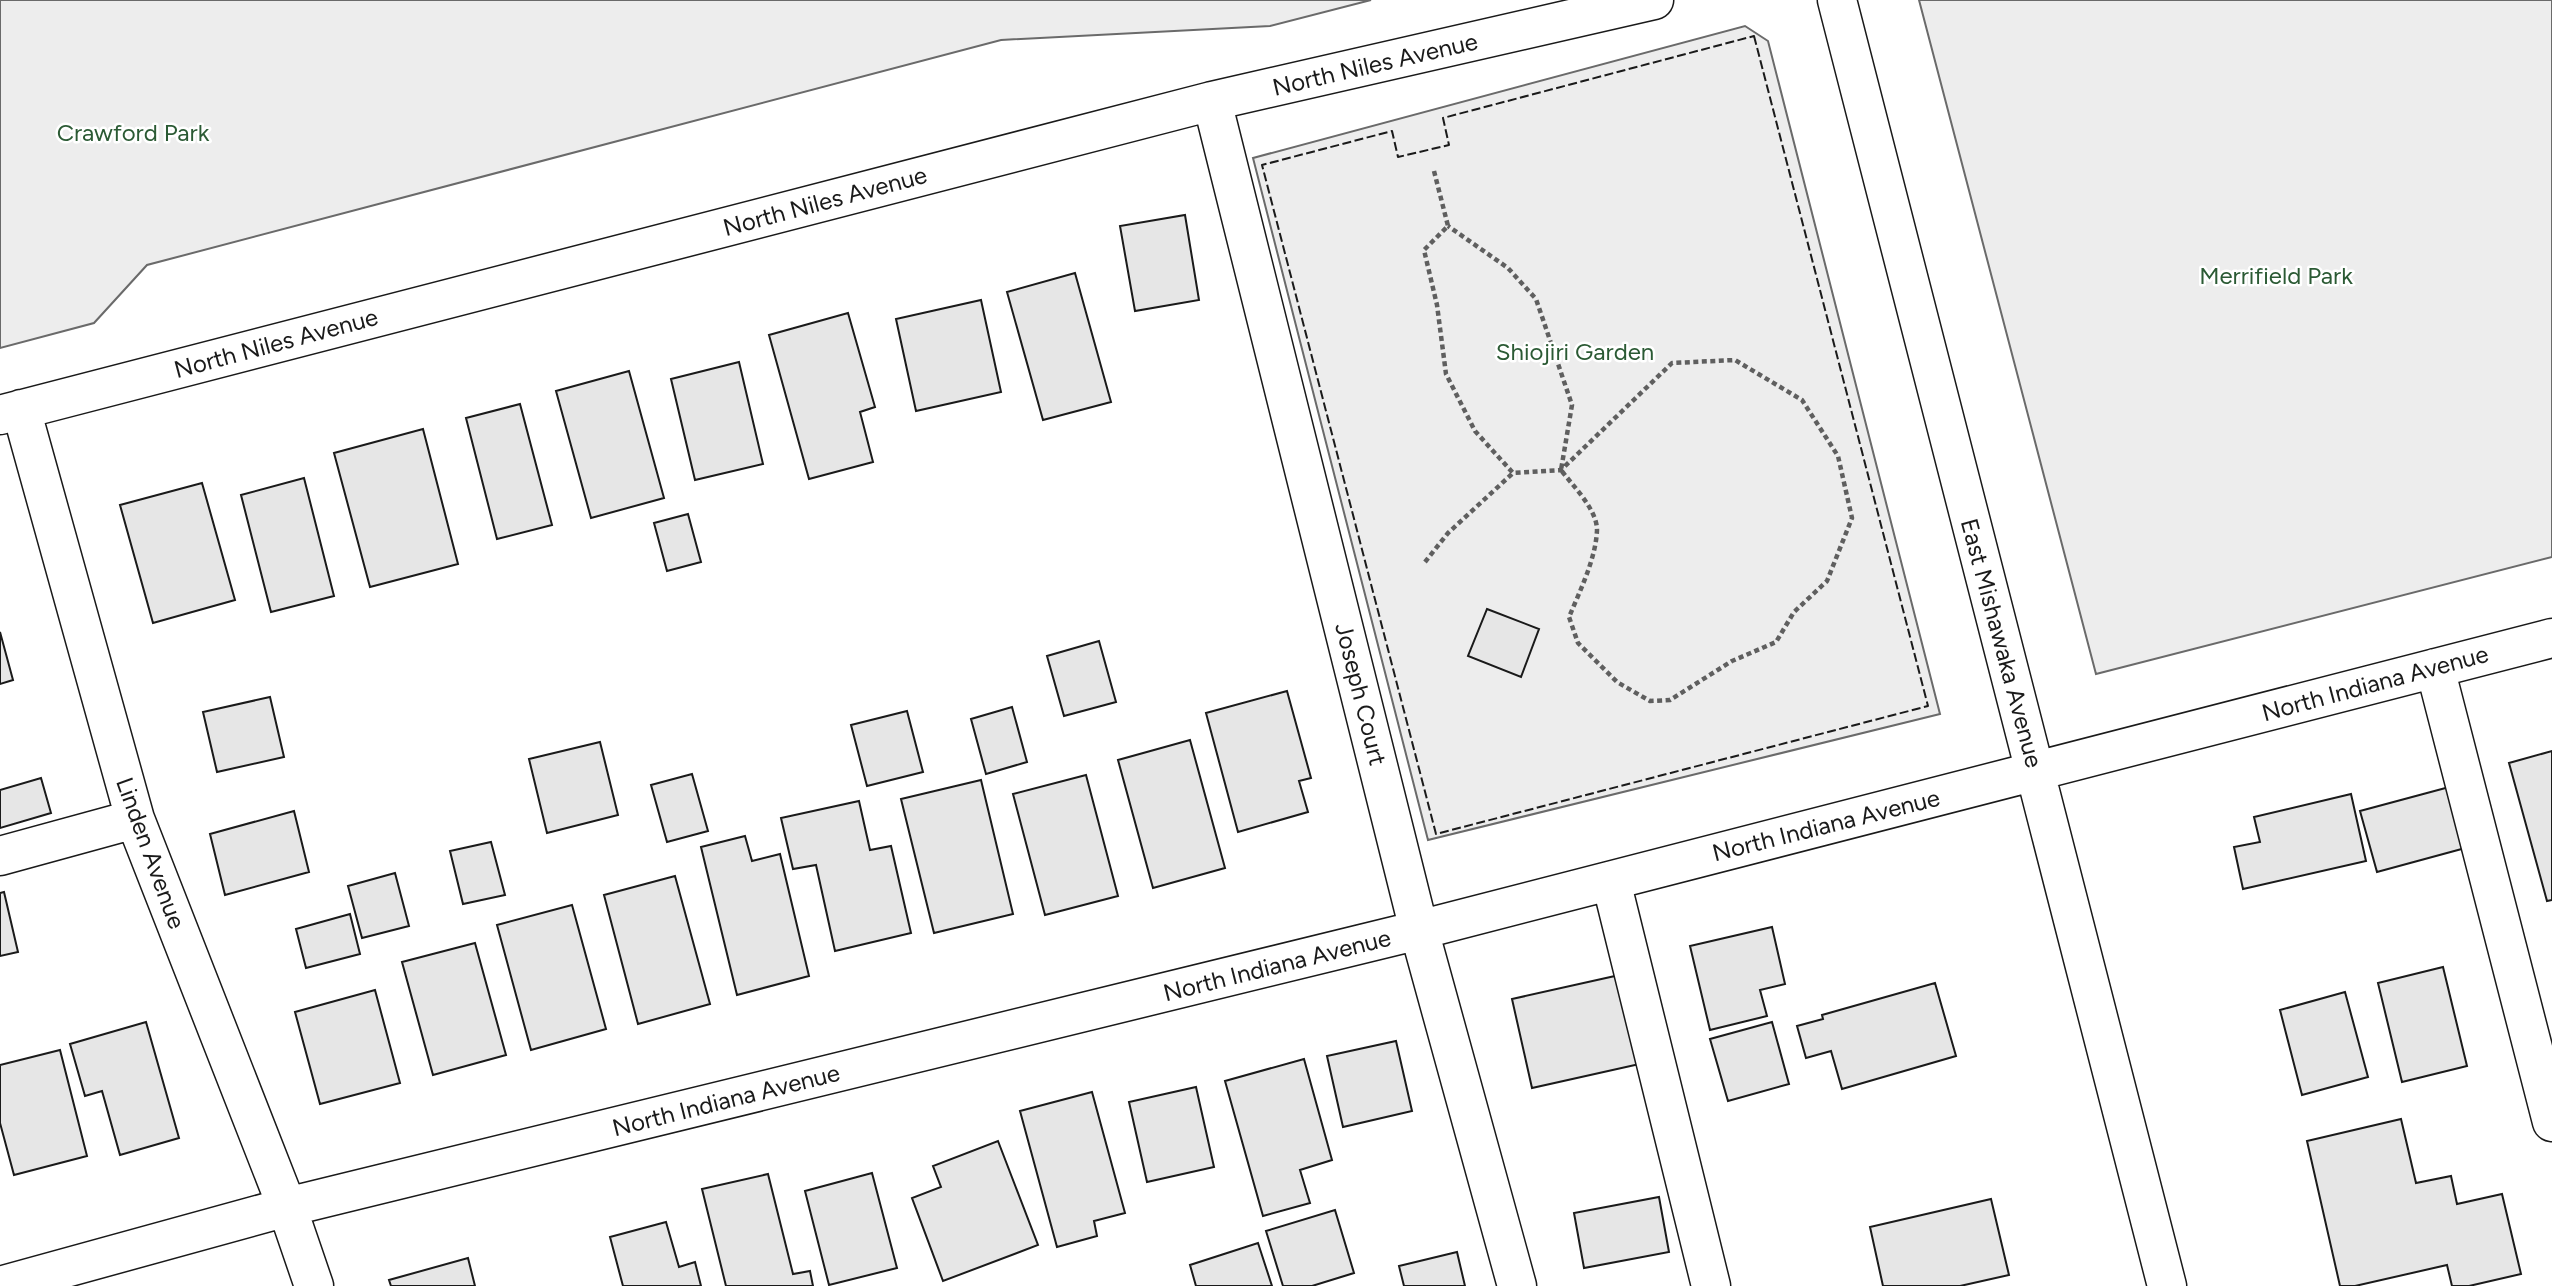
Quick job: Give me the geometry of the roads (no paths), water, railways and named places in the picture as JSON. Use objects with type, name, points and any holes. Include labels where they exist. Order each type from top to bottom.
[{"type":"street","name":"North Niles Avenue","points":[[10,412],[1212,101],[1654,0]]},
{"type":"street","name":"East Mishawaka Avenue","points":[[1838,0],[2167,1286]]},
{"type":"street","name":"Joseph Court","points":[[1212,101],[1419,930],[1517,1286]]},
{"type":"street","name":"Linden Avenue","points":[[10,412],[135,819],[287,1207],[314,1286]]},
{"type":"street","name":"North Indiana Avenue","points":[[0,1286],[287,1207],[1419,930],[2552,638]]},
{"type":"street","points":[[2435,668],[2544,1056],[2552,1122]]},
{"type":"street","points":[[0,856],[135,819]]},
{"type":"street","points":[[1611,881],[1711,1286]]},
{"type":"park label","name":"Crawford Park","points":[[133,132]]},
{"type":"park label","name":"Merrifield Park","points":[[2276,275]]},
{"type":"park label","name":"Shiojiri Garden","points":[[1575,351]]}]
